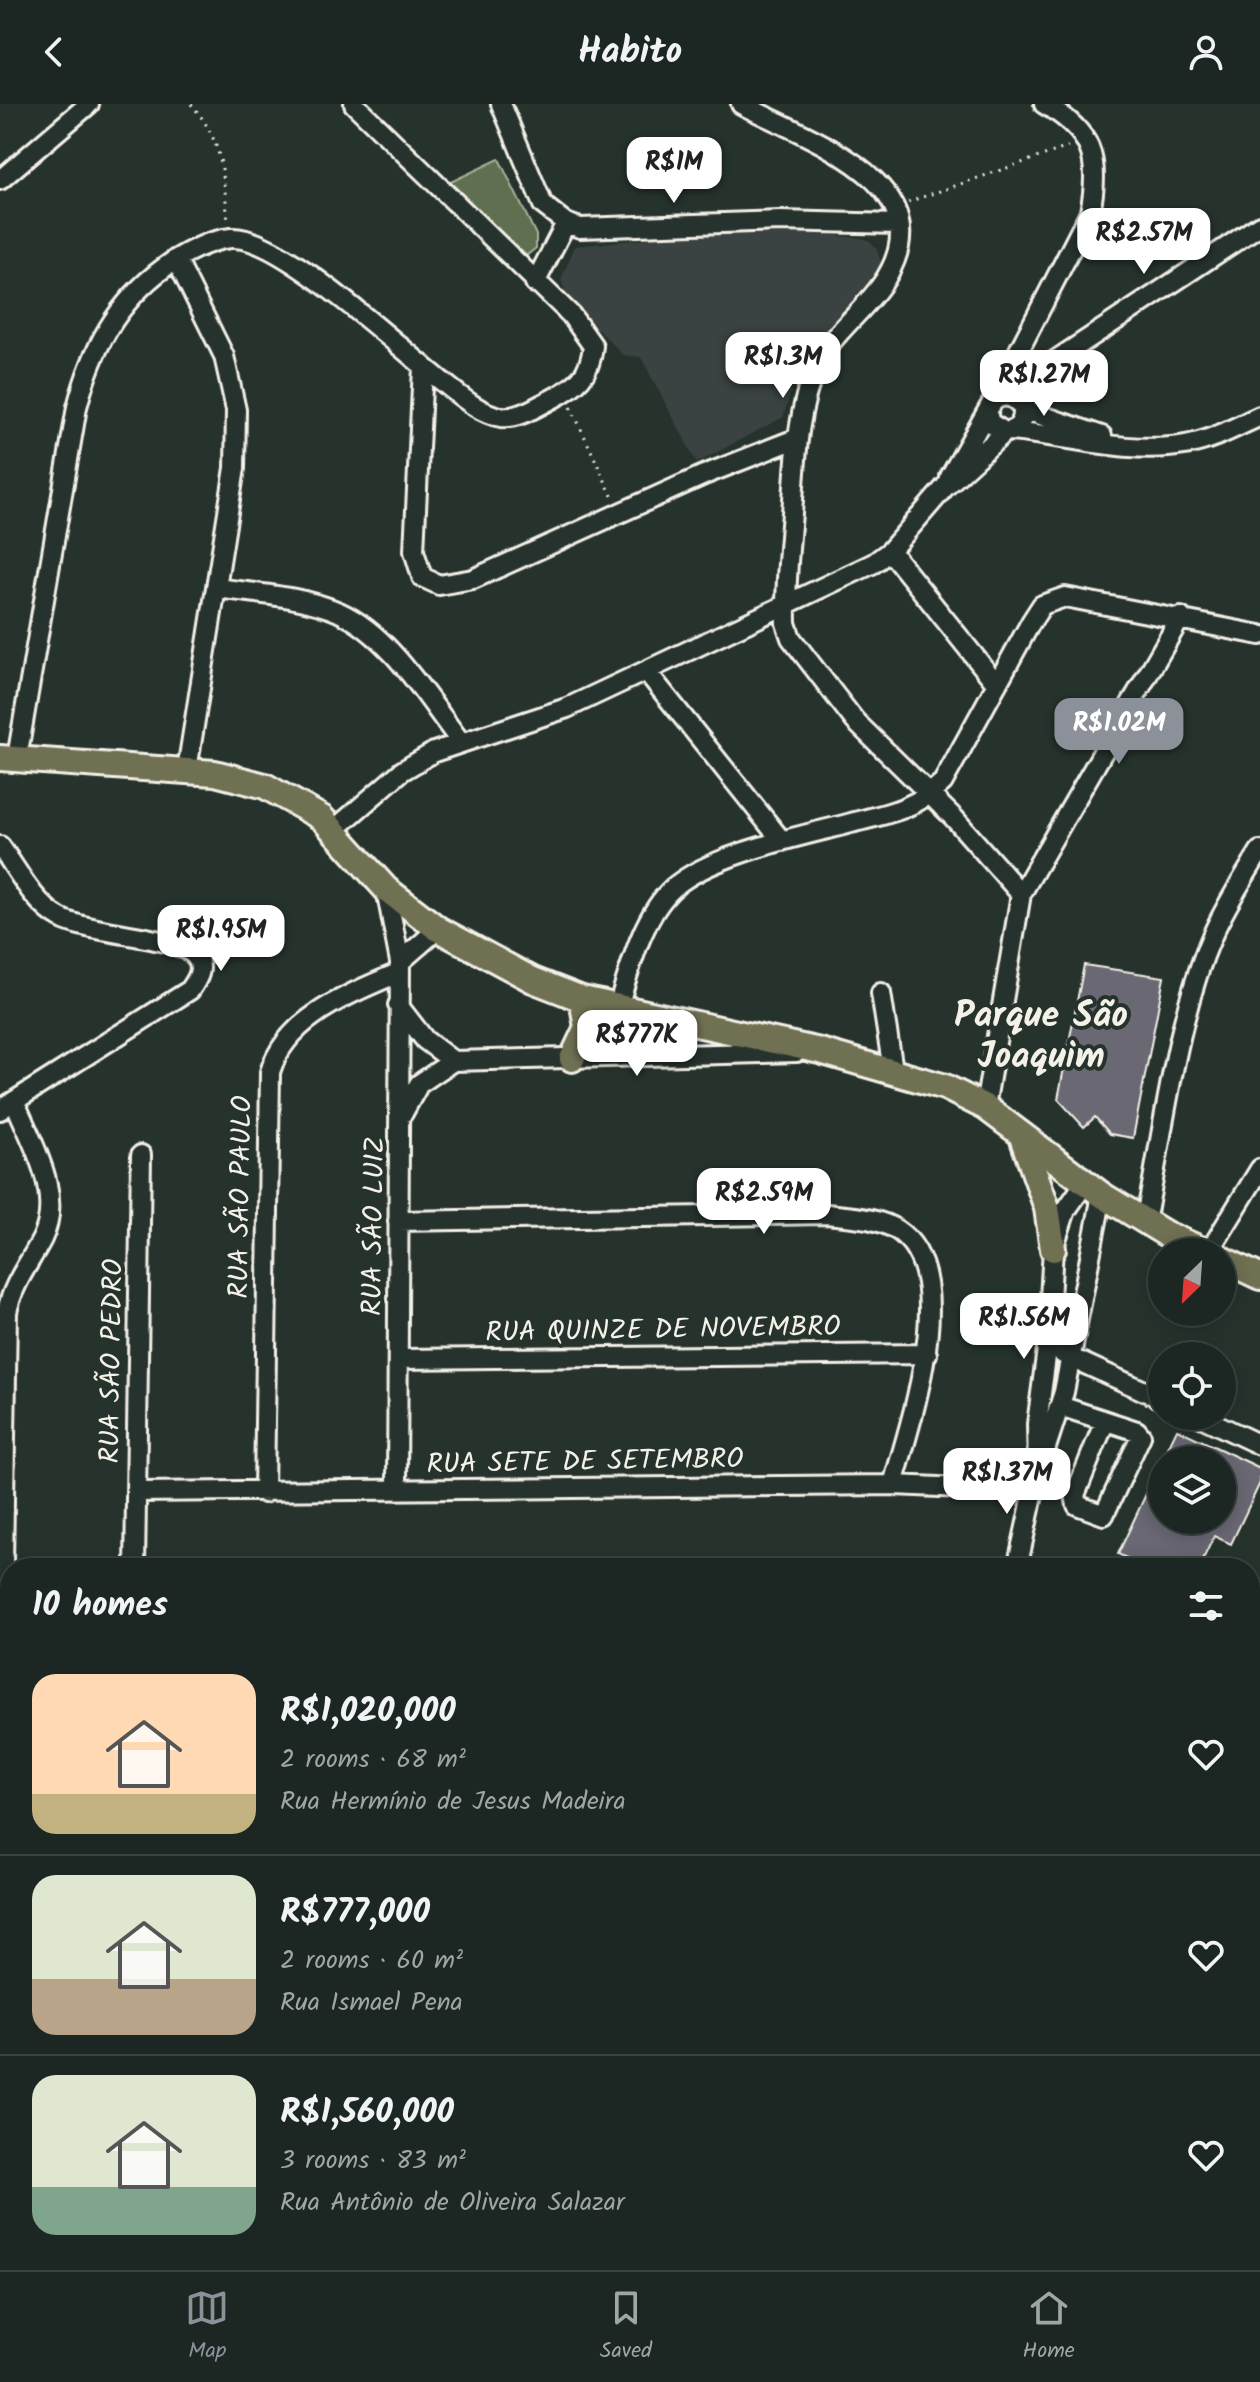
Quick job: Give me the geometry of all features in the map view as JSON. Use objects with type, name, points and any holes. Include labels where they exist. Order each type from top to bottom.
[{"type":"main road","points":[[9,758],[187,770],[236,776],[265,786],[292,799],[334,830],[386,889],[438,929],[533,980],[582,999],[820,1051],[945,1087],[985,1107],[1094,1189],[1145,1222],[1179,1238]]},
{"type":"main road","points":[[572,1059],[587,1027],[582,999]]},
{"type":"main road","points":[[1021,1134],[1047,1208],[1053,1249]]},
{"type":"main road","points":[[1236,1266],[1260,1277]]},
{"type":"street","points":[[0,180],[89,104]]},
{"type":"street","points":[[9,758],[86,372],[102,337],[125,300],[176,259],[230,238],[267,247],[293,262],[460,396],[500,417],[526,412],[565,392],[588,372],[593,346],[571,315],[354,104]]},
{"type":"street","points":[[501,104],[543,205],[566,223],[598,230],[895,215]]},
{"type":"street","points":[[741,104],[847,158],[875,178],[895,215],[897,255],[885,280],[828,346],[816,367],[798,438],[785,605],[791,638],[855,721],[928,796],[954,818],[1021,894]]},
{"type":"street","points":[[945,487],[994,403],[1090,212],[1096,183],[1093,158],[1086,140],[1082,131],[1044,104]]},
{"type":"street","points":[[535,283],[566,223]]},
{"type":"street","points":[[1260,225],[1056,360],[1025,375],[994,403],[994,428],[1122,446],[1183,445],[1208,439],[1260,416]]},
{"type":"street","points":[[176,259],[224,356],[236,410],[235,468],[187,770]]},
{"type":"street","points":[[1024,339],[1043,356],[1056,360]]},
{"type":"street","points":[[334,830],[402,771],[460,741],[538,718],[647,672],[853,575],[890,551],[945,487],[1020,424],[1022,407],[1056,360]]},
{"type":"street","points":[[423,367],[414,551],[418,570],[430,583],[452,585],[473,579],[798,438]]},
{"type":"street","points":[[994,403],[1015,398],[1022,407],[1122,446]]},
{"type":"street","points":[[890,551],[995,682]]},
{"type":"street","points":[[218,588],[306,602],[338,612],[363,626],[387,648],[460,741]]},
{"type":"street","points":[[618,1007],[650,920],[673,888],[717,864],[782,841],[910,808],[943,782],[995,682],[1031,622],[1051,599],[1065,597],[1181,617],[1260,635]]},
{"type":"street","points":[[985,1107],[1021,894],[1181,617]]},
{"type":"street","points":[[647,672],[782,841]]},
{"type":"street","points":[[0,846],[43,905],[58,917],[77,925],[179,946],[196,955],[200,966],[199,977],[190,990],[8,1106],[50,1193],[51,1217],[41,1241],[22,1270],[7,1312],[3,1558]]},
{"type":"street","points":[[1145,1222],[1178,1060],[1203,962],[1227,905],[1260,851]]},
{"type":"street","name":"RUA SÃO LUIZ","points":[[386,889],[400,967],[398,1005],[402,1115],[398,1221],[397,1490]]},
{"type":"street","points":[[400,967],[438,929]]},
{"type":"street","name":"RUA SÃO PAULO","points":[[264,1493],[270,1072],[284,1040],[305,1023],[339,1000],[400,967]]},
{"type":"street","points":[[881,993],[893,1070]]},
{"type":"street","points":[[398,1005],[425,1040],[453,1061]]},
{"type":"street","points":[[402,1115],[419,1084],[453,1061],[820,1051]]},
{"type":"street","name":"RUA SÃO PEDRO","points":[[135,1558],[141,1155]]},
{"type":"street","points":[[1217,1238],[1260,1169]]},
{"type":"street","points":[[1038,1472],[1037,1424],[1047,1349],[1053,1249],[1066,1210],[1094,1189]]},
{"type":"street","points":[[1019,1558],[1038,1472],[1060,1406],[1072,1356],[1094,1189]]},
{"type":"street","points":[[398,1221],[827,1214],[883,1222],[900,1232],[916,1249],[925,1274],[927,1354],[893,1485]]},
{"type":"street","points":[[1047,1349],[1072,1356],[1148,1392]]},
{"type":"street","name":"RUA QUINZE DE NOVEMBRO","points":[[399,1359],[662,1354],[927,1354]]},
{"type":"street","points":[[1060,1406],[1105,1421],[1141,1436],[1104,1515],[1077,1505],[1075,1495],[1105,1421]]},
{"type":"street","points":[[1228,1430],[1260,1445]]},
{"type":"street","name":"RUA SETE DE SETEMBRO","points":[[136,1492],[893,1485],[1034,1491]]},
{"type":"path","points":[[191,104],[210,126],[221,153],[230,238]]},
{"type":"path","points":[[895,215],[1086,140]]},
{"type":"path","points":[[565,392],[620,513]]},
{"type":"shaded area","points":[[693,234],[819,234],[861,238],[870,241],[876,248],[882,266],[802,358],[783,417],[697,463],[641,357],[623,355],[567,297],[561,280],[575,246]]},
{"type":"green space","points":[[499,159],[536,235],[536,248],[526,256],[514,255],[442,186]]},
{"type":"building","points":[[1084,965],[1164,977],[1133,1138],[1110,1134],[1095,1117],[1084,1127],[1058,1099]]},
{"type":"building","points":[[1179,1430],[1213,1446],[1169,1446]]},
{"type":"building","points":[[1236,1457],[1260,1468],[1260,1483],[1236,1533]]},
{"type":"building","points":[[1148,1490],[1148,1534],[1236,1534],[1231,1544],[1214,1536],[1204,1558],[1127,1558],[1118,1554]]},
{"type":"district","name":"Parque São Joaquim","points":[[1041,1034]]}]
